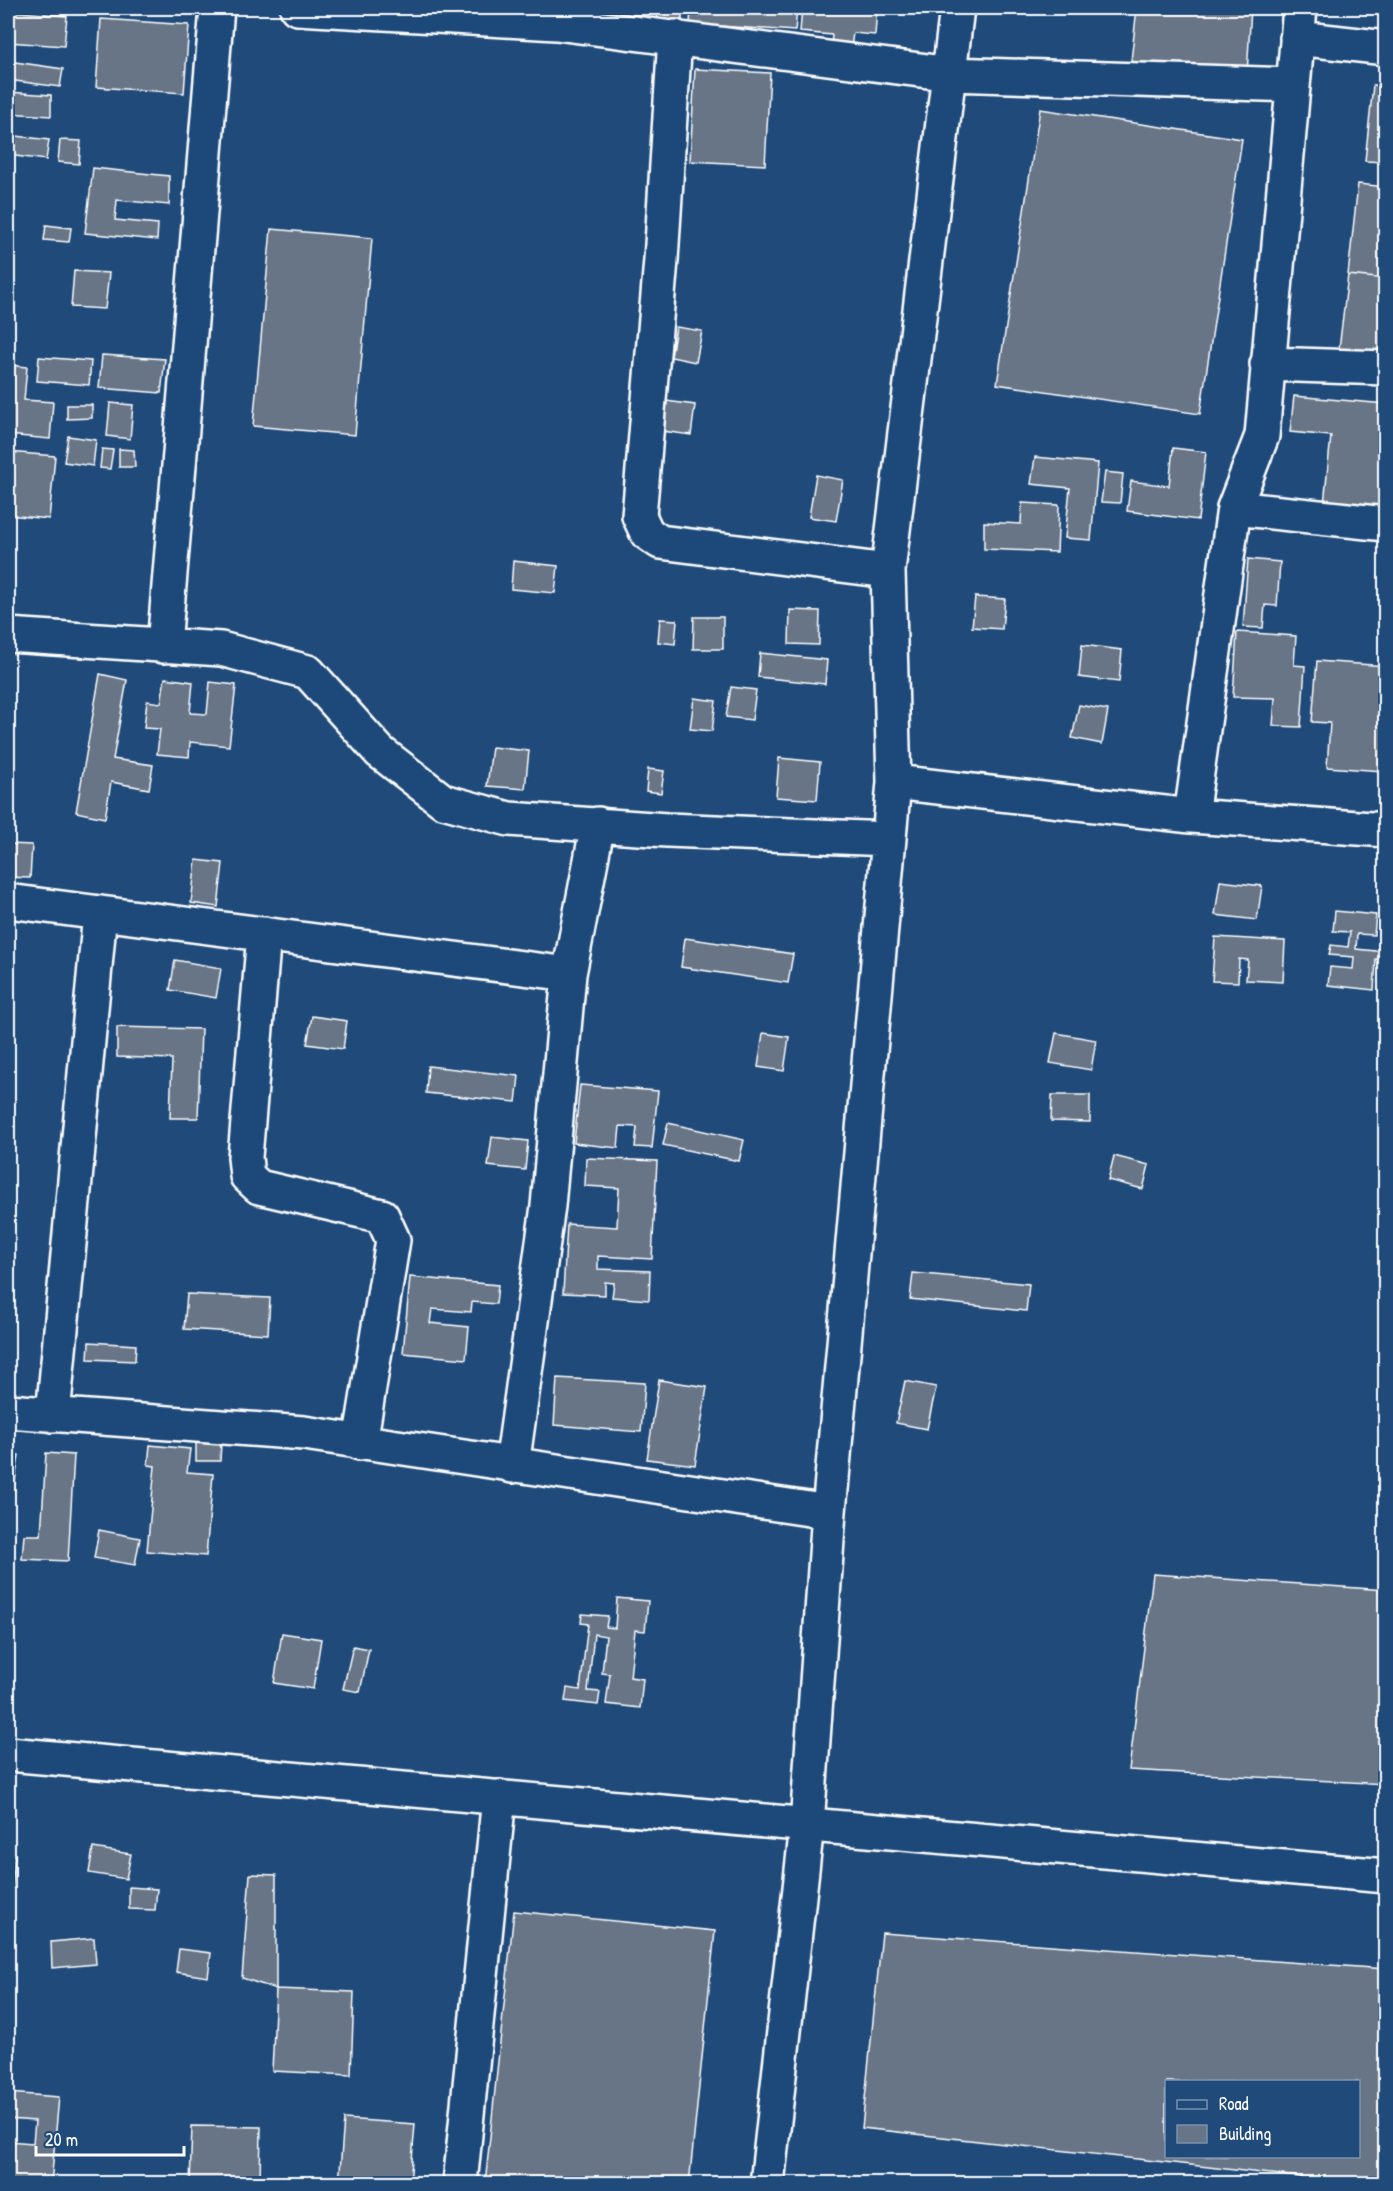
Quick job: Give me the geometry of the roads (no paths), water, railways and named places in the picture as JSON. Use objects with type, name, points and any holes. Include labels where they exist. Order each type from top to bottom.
[{"type":"street","points":[[164,646],[217,8]]},
{"type":"street","points":[[297,8],[556,23],[951,74],[1292,85]]},
{"type":"street","points":[[767,2184],[807,1825],[828,1512],[894,782],[888,571],[951,74],[957,8]]},
{"type":"street","points":[[1191,816],[1234,508],[1262,436],[1298,23],[1386,48]]},
{"type":"street","points":[[675,37],[661,260],[639,516],[647,533],[660,542],[888,571]]},
{"type":"street","points":[[1267,364],[1386,369]]},
{"type":"street","points":[[1234,508],[1386,524]]},
{"type":"street","points":[[8,635],[221,649],[308,672],[380,752],[443,801],[509,819],[667,830],[889,839]]},
{"type":"street","points":[[894,782],[1191,816],[1386,830]]},
{"type":"street","points":[[512,1466],[548,1206],[569,974],[598,824]]},
{"type":"street","points":[[8,901],[569,974]]},
{"type":"street","points":[[53,1415],[100,913]]},
{"type":"street","points":[[264,934],[245,1157],[247,1176],[259,1187],[382,1216],[393,1240],[360,1443]]},
{"type":"street","points":[[8,1411],[304,1433],[828,1512]]},
{"type":"street","points":[[8,1754],[1386,1876]]},
{"type":"street","points":[[460,2184],[499,1797]]}]
